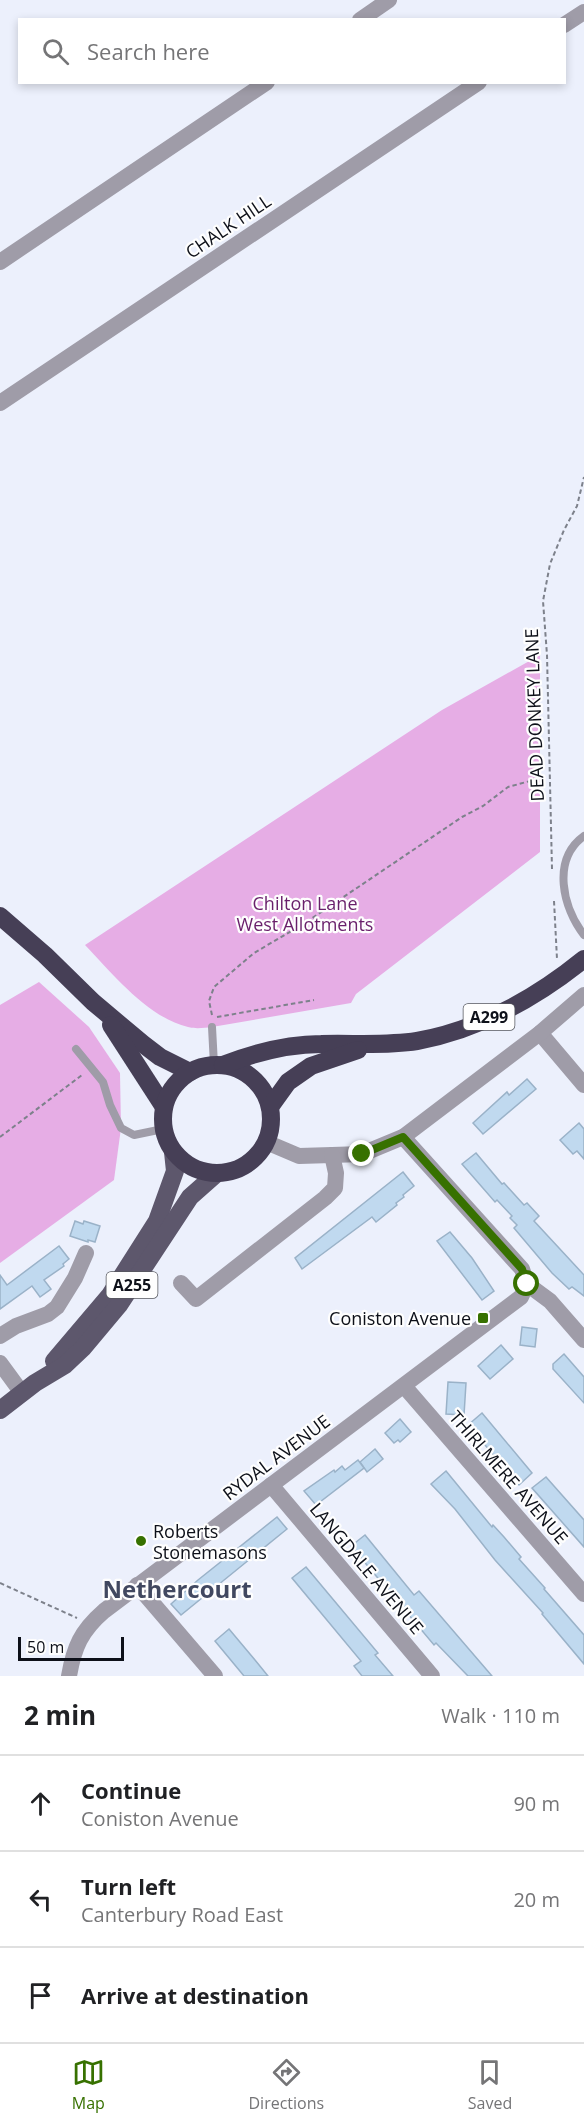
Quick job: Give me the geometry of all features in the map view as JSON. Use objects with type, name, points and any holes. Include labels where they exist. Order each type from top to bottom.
[{"type":"highway","points":[[0,916],[93,1002],[160,1057],[190,1072]]},
{"type":"highway","name":"A299","points":[[219,1065],[256,1053],[318,1044],[381,1044],[417,1041],[467,1027],[516,1005],[584,959]]},
{"type":"highway","points":[[93,1002],[138,1065],[164,1107]]},
{"type":"highway","name":"A299","points":[[270,1107],[288,1082],[310,1066],[381,1044]]},
{"type":"highway","points":[[219,1065],[248,1074],[266,1095],[270,1107],[271,1125],[266,1142],[258,1155],[246,1165],[231,1172],[216,1174],[200,1171],[185,1164],[173,1152],[163,1129],[164,1107],[173,1086],[190,1072],[201,1067],[219,1065]]},
{"type":"main road","name":"A255","points":[[29,1388],[110,1295],[157,1221],[176,1171],[173,1152]]},
{"type":"main road","name":"A255","points":[[0,1410],[65,1365],[83,1348],[119,1305],[190,1197],[216,1174]]},
{"type":"street","points":[[363,18],[389,0]]},
{"type":"street","points":[[566,24],[584,12]]},
{"type":"street","points":[[0,262],[264,84]]},
{"type":"street","name":"CHALK HILL","points":[[0,403],[476,84]]},
{"type":"street","points":[[266,1142],[299,1156],[362,1154],[403,1137],[540,1033],[584,995]]},
{"type":"street","points":[[540,1033],[584,1084]]},
{"type":"street","points":[[403,1137],[522,1269],[527,1284],[550,1301],[584,1340]]},
{"type":"street","points":[[181,1283],[196,1299],[325,1198],[335,1188],[336,1173],[332,1155]]},
{"type":"street","points":[[0,1336],[16,1326],[48,1314],[57,1307],[75,1278],[86,1253]]},
{"type":"street","name":"RYDAL AVENUE","points":[[69,1676],[72,1659],[89,1624],[137,1585],[521,1298],[527,1284]]},
{"type":"street","points":[[0,1363],[29,1388]]},
{"type":"street","name":"THIRLMERE AVENUE","points":[[404,1386],[584,1594]]},
{"type":"street","name":"LANGDALE AVENUE","points":[[271,1485],[432,1676]]},
{"type":"street","points":[[137,1585],[215,1676]]},
{"type":"lane","points":[[584,836],[570,853],[564,867],[564,881],[567,906],[584,935]]},
{"type":"lane","points":[[212,1027],[219,1065]]},
{"type":"lane","points":[[76,1048],[103,1082],[110,1105],[121,1128],[135,1135],[163,1129]]},
{"type":"path","name":"DEAD DONKEY LANE","points":[[552,871],[547,655],[543,601],[550,564],[577,506],[584,477]]},
{"type":"path","points":[[314,1000],[213,1018],[209,1001],[214,987],[254,953],[305,923],[462,817],[483,806],[508,787],[530,782]]},
{"type":"path","points":[[554,893],[557,959]]},
{"type":"path","points":[[0,1137],[91,1067]]},
{"type":"path","points":[[0,1583],[89,1624]]},
{"type":"green space","name":"Chilton Lane West Allotments","points":[[540,655],[540,852],[356,994],[351,1003],[212,1027],[191,1028],[173,1022],[145,1004],[119,981],[85,945],[442,710]]},
{"type":"green space","points":[[39,982],[89,1027],[120,1073],[121,1128],[114,1180],[0,1263],[0,1005]]},
{"type":"building","points":[[527,1079],[536,1089],[483,1134],[473,1123],[507,1092],[509,1095]]},
{"type":"building","points":[[579,1123],[584,1129],[584,1159],[577,1151],[573,1154],[560,1140]]},
{"type":"building","points":[[476,1153],[502,1184],[504,1183],[524,1205],[527,1203],[539,1216],[534,1221],[584,1275],[584,1296],[572,1287],[569,1289],[552,1273],[514,1228],[517,1225],[510,1218],[512,1216],[497,1200],[495,1202],[462,1164]]},
{"type":"building","points":[[403,1172],[414,1186],[403,1195],[404,1197],[396,1203],[397,1205],[376,1222],[372,1217],[302,1269],[295,1258]]},
{"type":"building","points":[[75,1221],[100,1226],[95,1242],[70,1236]]},
{"type":"building","points":[[450,1232],[472,1258],[494,1291],[482,1300],[437,1241]]},
{"type":"building","points":[[59,1246],[69,1259],[63,1264],[64,1266],[44,1280],[51,1289],[40,1297],[32,1286],[0,1309],[0,1275],[7,1285]]},
{"type":"building","points":[[522,1327],[537,1329],[535,1347],[520,1345]]},
{"type":"building","points":[[501,1345],[513,1359],[490,1379],[478,1366]]},
{"type":"building","points":[[564,1354],[584,1377],[584,1403],[553,1369],[553,1364]]},
{"type":"building","points":[[448,1382],[466,1383],[464,1415],[446,1414]]},
{"type":"building","points":[[482,1413],[532,1473],[519,1485],[468,1425]]},
{"type":"building","points":[[400,1419],[411,1432],[400,1442],[398,1440],[394,1443],[385,1433]]},
{"type":"building","points":[[375,1449],[383,1459],[367,1472],[360,1462]]},
{"type":"building","points":[[358,1460],[364,1468],[316,1505],[304,1491],[334,1470],[335,1472],[342,1466],[345,1470]]},
{"type":"building","points":[[446,1471],[492,1527],[493,1525],[521,1557],[519,1559],[584,1635],[584,1664],[543,1613],[495,1560],[455,1509],[431,1484]]},
{"type":"building","points":[[546,1477],[584,1520],[584,1547],[532,1488]]},
{"type":"building","points":[[277,1517],[287,1529],[181,1615],[171,1604]]},
{"type":"building","points":[[365,1535],[414,1595],[419,1591],[492,1676],[468,1676],[436,1643],[434,1645],[351,1546]]},
{"type":"building","points":[[306,1567],[378,1653],[375,1655],[393,1676],[362,1676],[354,1666],[361,1661],[292,1578]]},
{"type":"building","points":[[229,1629],[268,1676],[244,1676],[215,1641]]},
{"type":"place","name":"Coniston Avenue","points":[[483,1318]]},
{"type":"place","name":"Roberts Stonemasons","points":[[141,1541]]},
{"type":"district","name":"Nethercourt","points":[[177,1588]]},
{"type":"route","points":[[362,1154],[403,1137],[522,1269],[527,1284]]}]
